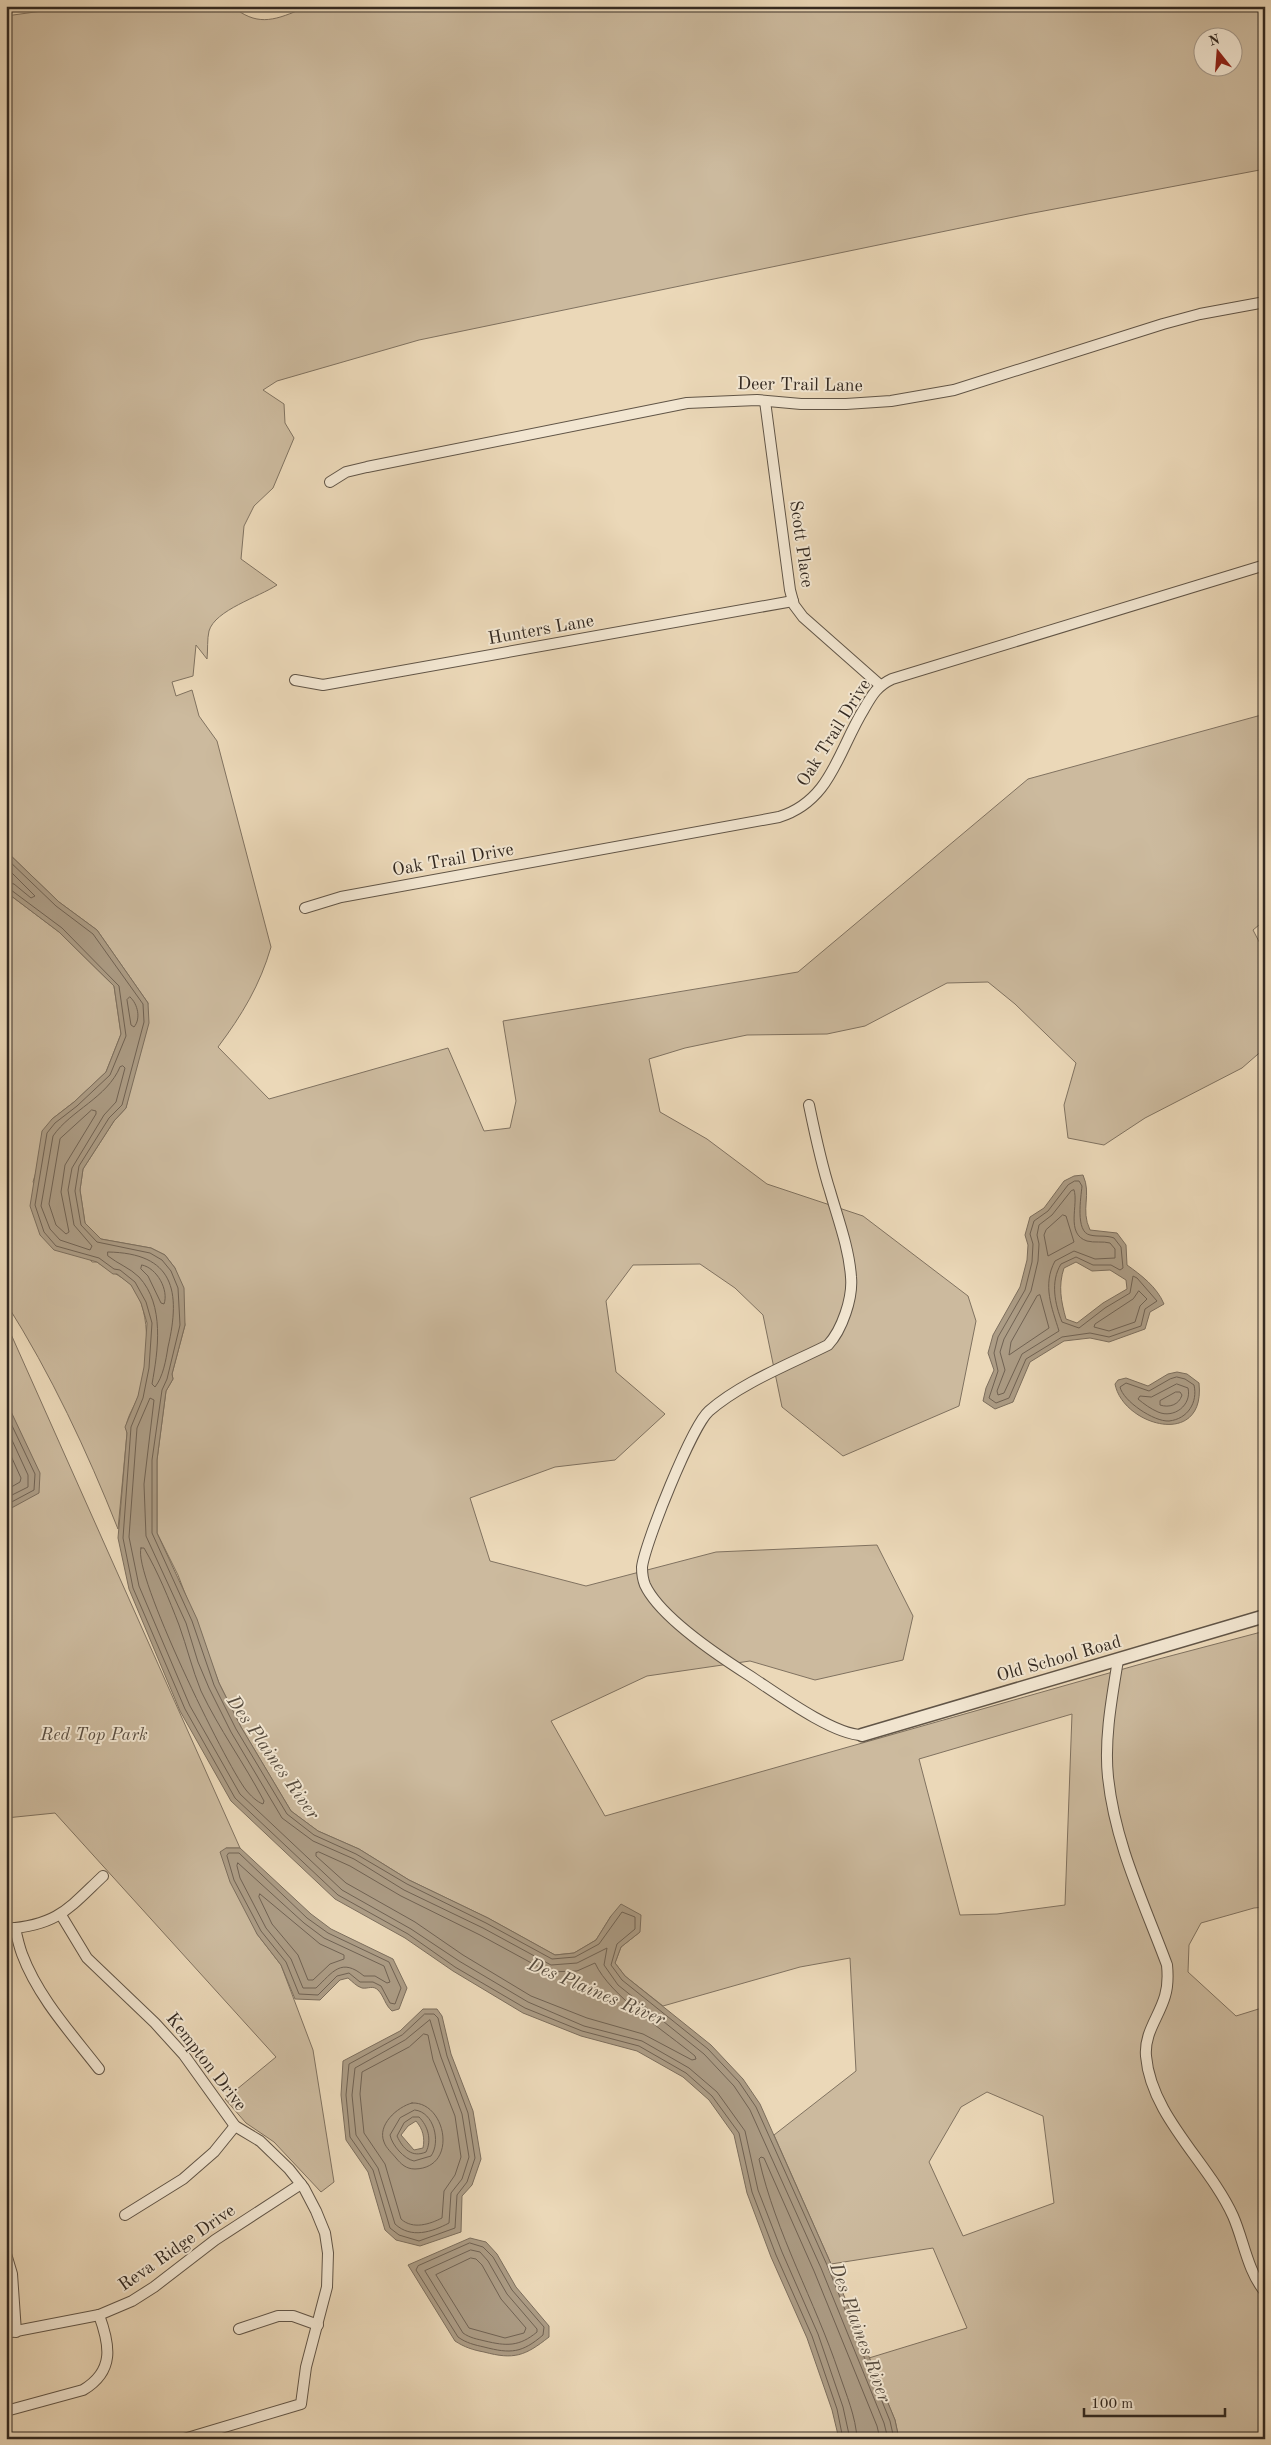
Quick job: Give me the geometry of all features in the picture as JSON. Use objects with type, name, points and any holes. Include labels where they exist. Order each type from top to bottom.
[{"type":"street","name":"Deer Trail Lane","points":[[330,482],[346,472],[367,466],[655,409],[704,402],[765,401],[846,404],[926,396],[954,390],[1163,324],[1200,314],[1265,302]]},
{"type":"street","name":"Scott Place","points":[[765,401],[793,601],[803,616],[880,685]]},
{"type":"street","name":"Oak Trail Drive","points":[[305,908],[341,897],[779,817],[795,812],[811,801],[823,788],[861,714],[880,685],[892,679],[1265,565]]},
{"type":"street","name":"Hunters Lane","points":[[295,680],[323,685],[793,601]]},
{"type":"street","points":[[809,1105],[823,1169],[847,1253],[852,1278],[848,1303],[835,1337],[828,1345],[738,1392],[708,1412],[686,1449],[655,1525],[642,1566],[643,1578],[646,1587],[671,1617],[714,1653],[813,1716],[852,1735],[862,1736]]},
{"type":"street","name":"Old School Road","points":[[862,1736],[1265,1616]]},
{"type":"street","points":[[1118,1660],[1112,1695],[1108,1761],[1111,1797],[1126,1863],[1167,1965],[1168,1978],[1166,1994],[1146,2044],[1147,2068],[1158,2097],[1232,2214],[1252,2271],[1265,2292]]},
{"type":"street","points":[[98,2069],[54,2012],[36,1982],[10,1929],[42,1924],[61,1915],[103,1876]]},
{"type":"street","name":"Kempton Drive","points":[[61,1915],[87,1958],[155,2023],[184,2055],[235,2126],[276,2155],[301,2184],[316,2211],[325,2233],[328,2253],[327,2287],[306,2367],[301,2404],[184,2439]]},
{"type":"street","points":[[125,2215],[183,2179],[214,2152],[235,2126]]},
{"type":"street","name":"Reva Ridge Drive","points":[[11,2332],[99,2315],[132,2301],[154,2287],[215,2240],[301,2184]]},
{"type":"street","points":[[6,2254],[12,2274],[11,2332]]},
{"type":"street","points":[[6,2411],[83,2390],[94,2383],[103,2370],[109,2356],[107,2336],[99,2315]]},
{"type":"street","points":[[239,2329],[278,2316],[293,2316],[318,2325]]},
{"type":"green space","points":[[78,6],[232,6],[249,17],[265,20],[290,14],[299,10],[300,6],[1265,6],[1265,169],[1028,214],[419,340],[277,381],[263,390],[284,404],[285,423],[294,438],[273,488],[254,506],[244,526],[241,559],[277,585],[228,610],[213,623],[208,637],[207,659],[196,645],[193,676],[172,682],[176,696],[192,690],[199,716],[217,741],[271,947],[267,961],[249,999],[218,1047],[269,1099],[448,1048],[484,1131],[510,1128],[516,1101],[503,1021],[798,972],[1028,779],[1265,714],[1265,920],[1253,930],[1265,953],[1265,1048],[1242,1068],[1145,1118],[1104,1145],[1068,1138],[1064,1105],[1076,1063],[1015,1004],[988,982],[947,983],[865,1026],[827,1034],[747,1035],[685,1048],[649,1059],[660,1112],[707,1139],[767,1184],[863,1216],[968,1296],[976,1321],[959,1406],[843,1456],[782,1407],[763,1315],[735,1288],[700,1264],[633,1265],[606,1301],[616,1372],[665,1414],[615,1460],[555,1467],[470,1498],[490,1561],[586,1586],[716,1552],[877,1545],[913,1616],[903,1660],[815,1680],[750,1661],[647,1676],[551,1721],[605,1816],[1155,1660],[1265,1631],[1265,1907],[1254,1908],[1201,1923],[1189,1945],[1188,1972],[1236,2016],[1265,2007],[1265,2439],[899,2439],[895,2420],[869,2358],[967,2328],[933,2248],[831,2264],[774,2135],[856,2071],[850,1958],[800,1967],[663,2006],[625,1976],[615,1963],[621,1947],[640,1932],[611,1916],[596,1940],[574,1953],[555,1955],[488,1918],[409,1880],[359,1849],[318,1831],[291,1811],[241,1727],[219,1683],[178,1575],[157,1533],[157,1460],[166,1391],[173,1379],[172,1374],[185,1325],[175,1268],[165,1255],[151,1248],[101,1239],[85,1223],[80,1190],[83,1169],[114,1121],[126,1108],[148,1003],[97,930],[59,902],[6,851],[6,16]],"holes":[[[1072,1714],[1065,1905],[997,1914],[960,1915],[919,1759]],[[987,2092],[1043,2116],[1054,2203],[963,2236],[929,2162],[961,2107]]]},
{"type":"green space","points":[[6,892],[59,932],[114,986],[121,1034],[106,1072],[74,1102],[52,1119],[33,1182],[92,1262],[97,1262],[129,1283],[139,1297],[143,1310],[147,1340],[146,1356],[138,1397],[126,1424],[127,1433],[118,1529],[67,1413],[38,1357],[6,1303]]},
{"type":"green space","name":"Red Top Park","points":[[6,1323],[240,1848],[226,1848],[257,1934],[281,1965],[313,2050],[334,2182],[321,2192],[274,2142],[246,2123],[225,2099],[276,2057],[55,1813],[6,1818]]},
{"type":"water","name":"Des Plaines River","points":[[6,851],[59,902],[97,930],[148,1003],[149,1023],[126,1108],[114,1121],[83,1169],[80,1190],[85,1223],[101,1239],[151,1248],[165,1255],[175,1268],[184,1288],[185,1325],[172,1374],[173,1379],[166,1391],[157,1460],[157,1533],[197,1619],[219,1683],[241,1727],[291,1811],[318,1831],[359,1849],[409,1880],[488,1918],[555,1955],[574,1953],[596,1940],[621,1904],[641,1915],[640,1932],[621,1947],[615,1963],[625,1976],[711,2045],[743,2079],[760,2104],[831,2264],[895,2420],[899,2439],[839,2439],[832,2410],[807,2338],[771,2257],[747,2193],[734,2135],[709,2100],[683,2077],[637,2051],[581,2036],[523,2013],[453,1971],[405,1938],[335,1899],[231,1801],[180,1711],[129,1589],[118,1538],[127,1433],[125,1427],[138,1396],[144,1367],[147,1323],[141,1303],[131,1285],[97,1262],[54,1250],[40,1235],[30,1206],[42,1131],[52,1119],[74,1102],[106,1072],[121,1034],[114,986],[59,932],[6,892]]},
{"type":"water","points":[[1083,1175],[1086,1189],[1086,1215],[1090,1230],[1117,1233],[1126,1245],[1127,1265],[1153,1287],[1164,1304],[1150,1312],[1145,1329],[1109,1342],[1090,1338],[1064,1341],[1030,1362],[1013,1402],[995,1409],[983,1401],[986,1388],[994,1370],[988,1353],[993,1335],[1020,1287],[1027,1260],[1028,1245],[1025,1235],[1030,1217],[1044,1208],[1064,1181],[1074,1176]],"holes":[[[1076,1262],[1092,1271],[1110,1270],[1126,1280],[1127,1289],[1103,1303],[1077,1323],[1066,1319],[1061,1294],[1064,1268]]]},
{"type":"water","points":[[1177,1372],[1187,1374],[1199,1383],[1198,1404],[1190,1417],[1178,1423],[1163,1424],[1147,1420],[1132,1411],[1121,1399],[1115,1384],[1118,1380],[1126,1378],[1148,1386],[1168,1374]]},
{"type":"water","points":[[6,1401],[40,1473],[39,1493],[6,1511]]},
{"type":"water","points":[[226,1848],[240,1848],[311,1914],[331,1929],[393,1959],[407,1988],[399,2009],[392,2011],[376,1989],[372,1987],[362,1988],[348,1978],[340,1980],[320,2000],[295,1999],[281,1965],[257,1934],[230,1882],[220,1852]]},
{"type":"water","points":[[423,2009],[437,2009],[442,2016],[451,2054],[473,2111],[481,2159],[472,2185],[462,2196],[461,2232],[420,2246],[396,2240],[385,2230],[368,2172],[346,2140],[341,2095],[343,2061],[400,2031]],"holes":[[[416,2121],[423,2134],[424,2141],[423,2148],[414,2150],[401,2135],[408,2126]]]},
{"type":"water","points":[[470,2238],[486,2242],[497,2254],[516,2287],[549,2326],[549,2337],[526,2352],[519,2355],[503,2356],[472,2349],[455,2341],[408,2265]]}]
